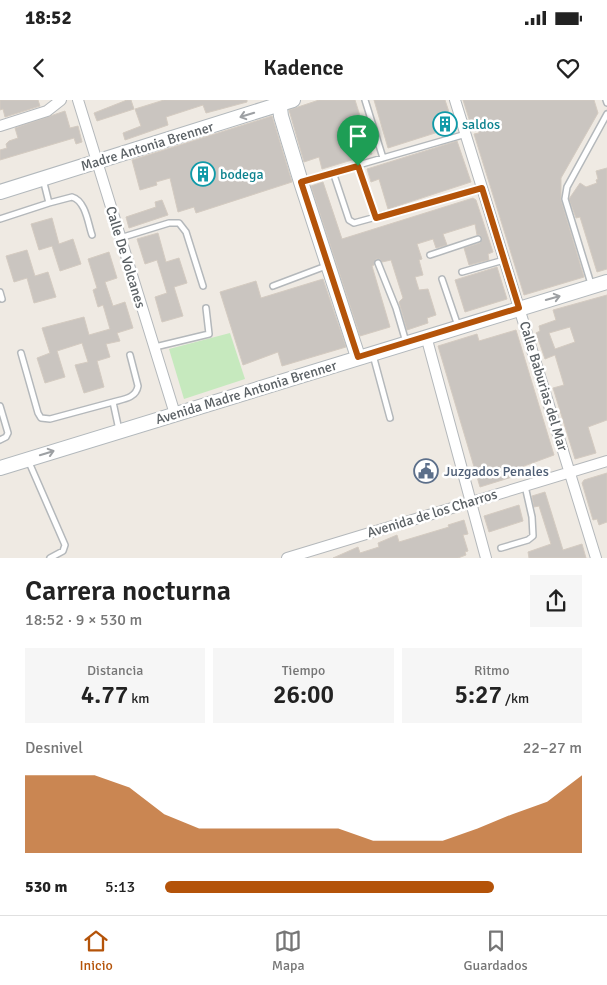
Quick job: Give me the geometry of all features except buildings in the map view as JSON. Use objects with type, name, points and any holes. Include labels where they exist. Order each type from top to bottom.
[{"type":"street","points":[[0,126],[47,112],[60,100]]},
{"type":"street","name":"Calle De Volcanes","points":[[78,100],[175,414]]},
{"type":"street","name":"Calle Baburias del Mar","points":[[455,100],[482,188],[492,235],[504,260],[596,558]]},
{"type":"street","points":[[279,104],[301,182],[358,357]]},
{"type":"street","name":"Madre Antonia Brenner","points":[[0,192],[279,104]]},
{"type":"street","name":"Avenida Madre Antonia Brenner","points":[[0,468],[458,326],[607,282]]},
{"type":"street","points":[[426,336],[469,501],[486,558]]},
{"type":"street","name":"Avenida de los Charros","points":[[287,558],[469,501],[607,461]]},
{"type":"lane","points":[[365,100],[383,158]]},
{"type":"lane","points":[[592,286],[565,199],[567,187],[607,114]]},
{"type":"lane","points":[[301,182],[466,134]]},
{"type":"lane","points":[[358,166],[376,218]]},
{"type":"lane","points":[[334,172],[349,220],[357,224],[482,188]]},
{"type":"lane","points":[[43,178],[49,203]]},
{"type":"lane","points":[[0,219],[72,197],[76,198],[83,206],[92,235]]},
{"type":"lane","points":[[120,238],[169,223],[179,224],[186,232],[204,286]]},
{"type":"lane","points":[[430,255],[478,239]]},
{"type":"lane","points":[[462,272],[504,260]]},
{"type":"lane","points":[[378,263],[396,308],[406,342]]},
{"type":"lane","points":[[273,286],[328,265]]},
{"type":"lane","points":[[442,279],[458,326]]},
{"type":"lane","points":[[0,292],[2,299]]},
{"type":"lane","points":[[154,347],[208,334],[206,308]]},
{"type":"lane","points":[[21,353],[38,413],[41,418],[50,419],[131,396],[138,390],[138,386],[130,356]]},
{"type":"lane","points":[[373,353],[390,418]]},
{"type":"lane","points":[[113,402],[119,431]]},
{"type":"lane","points":[[0,406],[8,432],[6,438],[0,440]]},
{"type":"lane","points":[[28,459],[65,544],[63,551],[50,558]]},
{"type":"lane","points":[[501,548],[528,540],[534,534],[525,486]]},
{"type":"green space","points":[[230,333],[245,379],[184,399],[169,349]]},
{"type":"place","name":"saldos","points":[[445,124]]},
{"type":"place","name":"bodega","points":[[203,174]]},
{"type":"place","name":"Juzgados Penales","points":[[426,471]]},
{"type":"route","points":[[358,166],[376,218],[482,188],[519,308],[358,357],[301,182],[358,166]]}]
